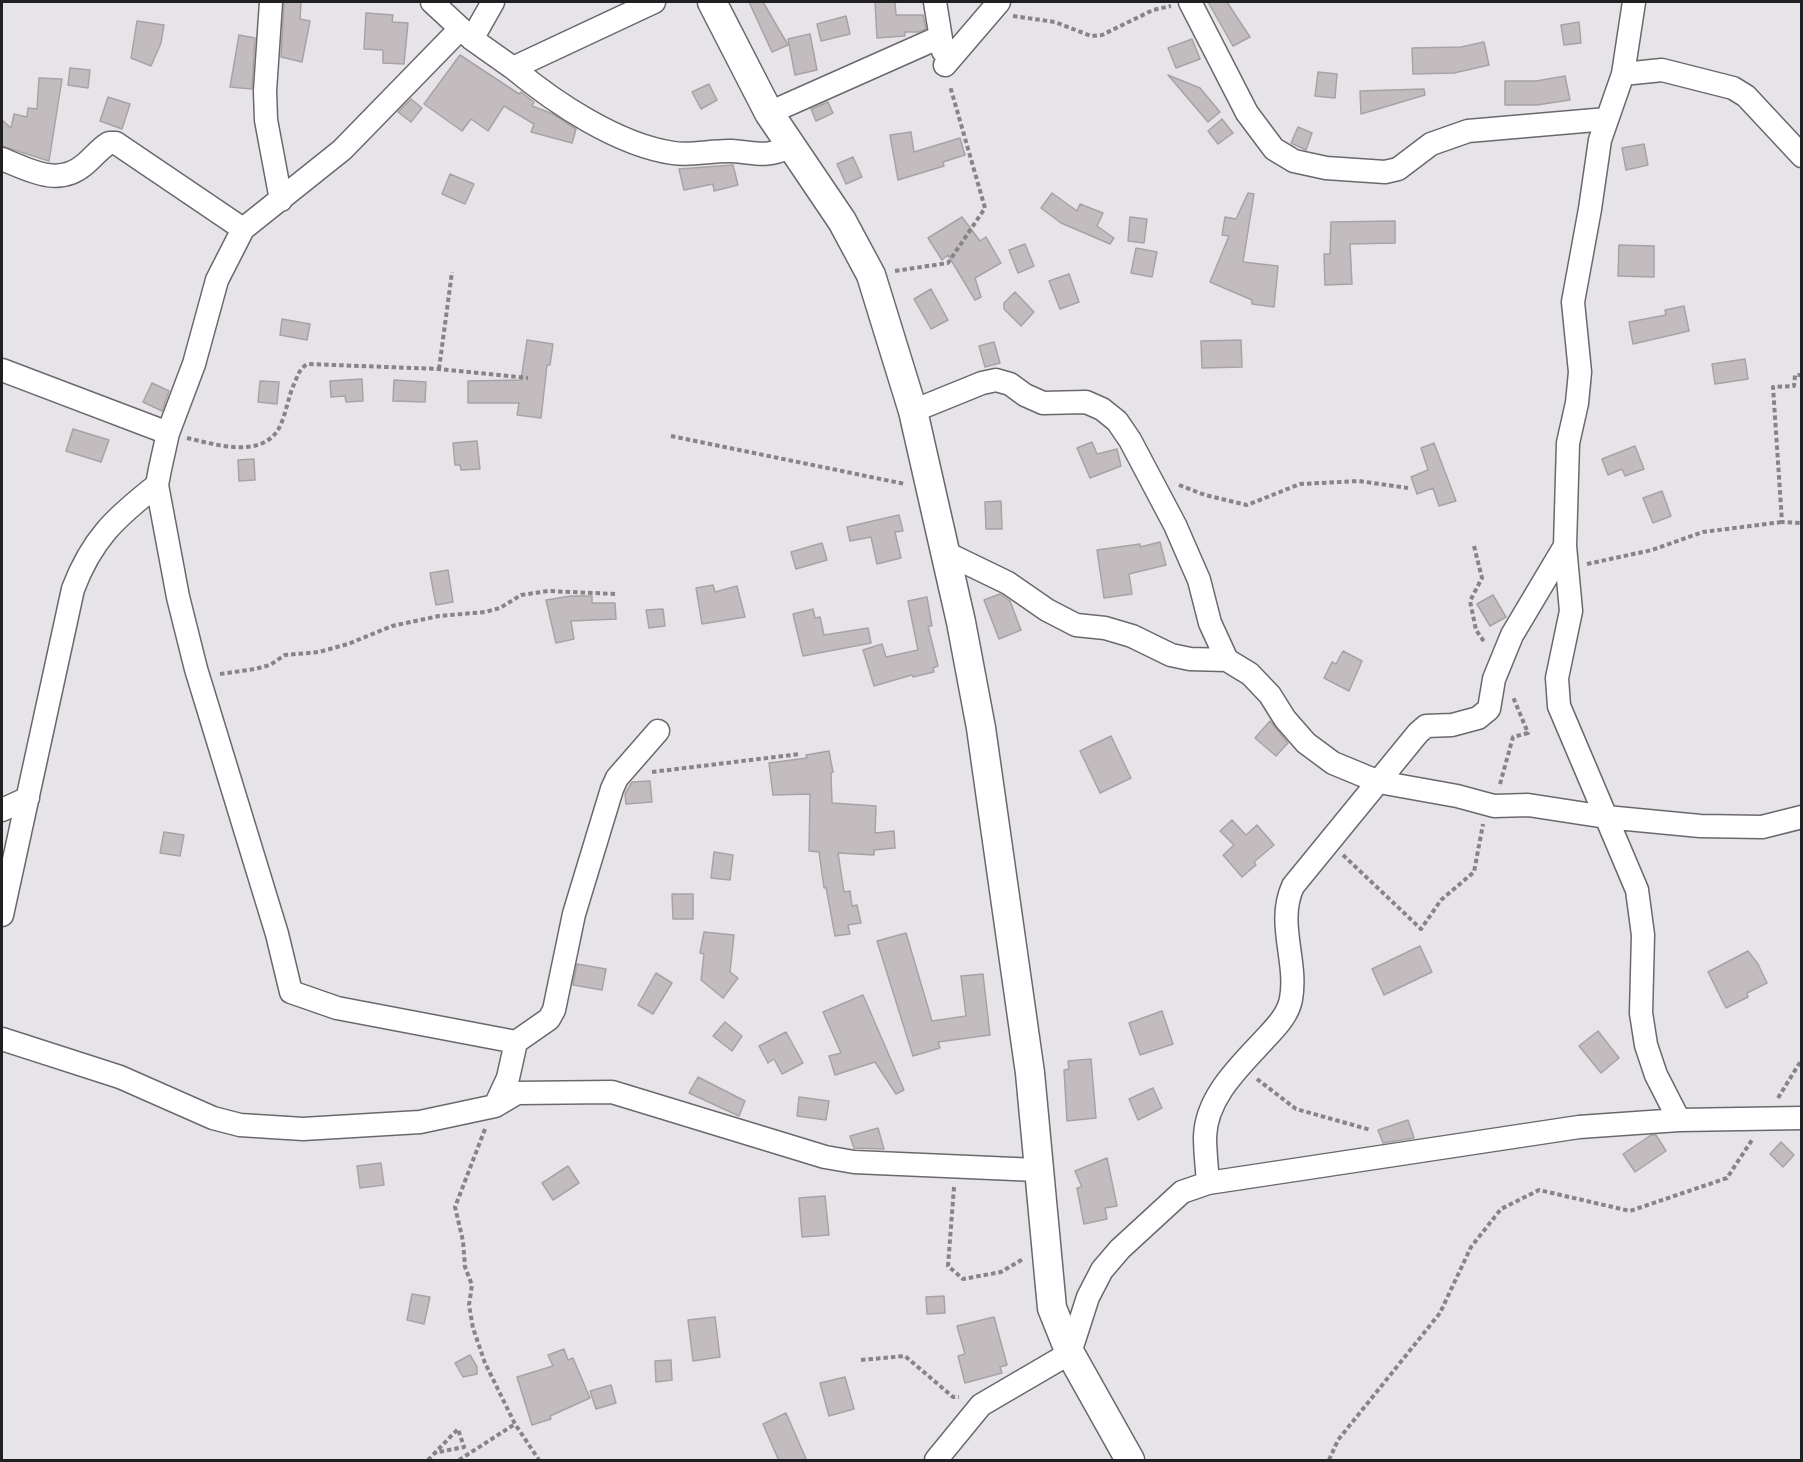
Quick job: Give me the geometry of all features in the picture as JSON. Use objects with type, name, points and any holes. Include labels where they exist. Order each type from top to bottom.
[{"type":"street","points":[[271,2],[266,120],[281,200]]},
{"type":"street","points":[[432,2],[466,34],[540,91],[608,131],[642,146],[674,154],[732,151],[760,156],[790,147]]},
{"type":"street","points":[[493,2],[466,34],[342,150],[243,230],[217,280],[194,364],[168,433],[157,485],[178,597],[196,669],[277,934],[291,992],[344,1010],[516,1042]]},
{"type":"street","points":[[513,68],[654,2]]},
{"type":"street","points":[[712,2],[769,113],[842,221],[871,275],[913,411],[981,728],[1030,1073],[1037,1170],[1053,1308],[1070,1353],[1130,1461]]},
{"type":"street","points":[[935,2],[945,65]]},
{"type":"street","points":[[1634,2],[1623,74],[1600,140],[1573,302],[1580,372],[1577,403],[1568,443],[1567,557],[1570,611],[1557,678],[1559,706],[1637,890],[1641,910],[1641,1013],[1646,1045],[1656,1075],[1679,1120]]},
{"type":"street","points":[[1185,3],[1247,113],[1274,149],[1294,161],[1338,169],[1384,172],[1398,169],[1431,144],[1468,131],[1607,119]]},
{"type":"street","points":[[945,65],[994,7]]},
{"type":"street","points":[[769,113],[940,37]]},
{"type":"street","points":[[1623,74],[1662,70],[1733,88],[1746,96],[1802,156]]},
{"type":"street","points":[[2,159],[35,173],[52,177],[68,175],[84,166],[109,143],[116,143],[243,230]]},
{"type":"street","points":[[2,370],[168,433]]},
{"type":"street","points":[[913,411],[982,383],[996,380],[1010,384],[1025,395],[1043,403],[1086,402],[1102,408],[1117,422],[1130,440],[1175,525],[1199,580],[1210,623],[1227,660]]},
{"type":"street","points":[[2,915],[73,589],[84,561],[99,536],[119,515],[157,485]]},
{"type":"street","points":[[944,552],[1008,583],[1047,610],[1076,625],[1105,628],[1132,636],[1171,655],[1190,659],[1227,660],[1250,674],[1306,743],[1333,763],[1379,782],[1494,806],[1528,805],[1605,817],[1739,828],[1762,827],[1802,817]]},
{"type":"street","points":[[1208,1183],[1205,1136],[1210,1111],[1240,1065],[1283,1018],[1291,1000],[1285,917],[1287,900],[1293,886],[1426,726],[1464,723],[1478,718],[1489,709],[1494,680],[1517,627],[1567,557]]},
{"type":"street","points":[[495,1106],[508,1078],[516,1042],[549,1019],[554,1010],[574,914],[617,778],[658,731]]},
{"type":"street","points":[[2,810],[27,798]]},
{"type":"street","points":[[2,1039],[120,1077],[213,1118],[240,1125],[303,1129],[420,1122],[495,1106],[508,1097],[527,1092],[612,1092],[825,1157],[854,1162],[1037,1170]]},
{"type":"street","points":[[936,1461],[974,1414],[990,1399],[1070,1353],[1088,1297],[1102,1270],[1120,1249],[1182,1192],[1208,1183],[1579,1127],[1679,1120],[1802,1118]]},
{"type":"path","points":[[994,7],[1055,22],[1091,36],[1118,29],[1153,10],[1185,3]]},
{"type":"path","points":[[871,275],[948,263],[985,208],[945,65]]},
{"type":"path","points":[[439,369],[452,272]]},
{"type":"path","points":[[168,433],[232,447],[247,448],[260,443],[279,429],[290,392],[301,370],[308,364],[439,369],[528,378]]},
{"type":"path","points":[[1782,522],[1773,387],[1794,386],[1795,375],[1802,375]]},
{"type":"path","points":[[670,436],[929,489]]},
{"type":"path","points":[[1147,474],[1205,495],[1246,505],[1300,484],[1359,481],[1408,488]]},
{"type":"path","points":[[1567,557],[1652,550],[1703,532],[1782,522],[1802,523]]},
{"type":"path","points":[[1330,843],[1421,929],[1441,900],[1474,872],[1481,827],[1494,806],[1513,736],[1527,733],[1501,665],[1476,630],[1470,601],[1482,578],[1474,546]]},
{"type":"path","points":[[196,669],[214,674],[255,669],[270,665],[285,655],[329,649],[392,626],[439,616],[485,612],[500,608],[521,595],[548,591],[616,594]]},
{"type":"path","points":[[617,778],[800,754]]},
{"type":"path","points":[[1329,1461],[1338,1440],[1440,1313],[1471,1247],[1501,1209],[1539,1190],[1630,1211],[1727,1178],[1802,1059]]},
{"type":"path","points":[[1240,1065],[1296,1109],[1371,1130]]},
{"type":"path","points":[[495,1106],[455,1207],[463,1241],[465,1267],[472,1285],[470,1305],[473,1328],[485,1363],[515,1424],[538,1461]]},
{"type":"path","points":[[955,1168],[948,1266],[956,1274],[963,1279],[1001,1272],[1046,1246]]},
{"type":"path","points":[[861,1360],[905,1356],[953,1397],[990,1399]]},
{"type":"path","points":[[459,1461],[515,1424]]},
{"type":"path","points":[[428,1461],[434,1453],[458,1429],[464,1447],[434,1453]]},
{"type":"building","points":[[284,2],[301,2],[300,19],[310,21],[302,62],[281,57]]},
{"type":"building","points":[[749,2],[763,2],[788,45],[772,52]]},
{"type":"building","points":[[875,2],[895,2],[896,15],[923,15],[926,29],[918,32],[905,32],[905,36],[877,38]]},
{"type":"building","points":[[1208,2],[1227,2],[1250,37],[1233,46]]},
{"type":"building","points":[[366,13],[393,15],[392,22],[408,23],[404,64],[383,63],[383,50],[364,49]]},
{"type":"building","points":[[846,16],[850,34],[821,41],[817,24]]},
{"type":"building","points":[[137,21],[164,25],[161,43],[151,66],[131,58]]},
{"type":"building","points":[[1579,22],[1581,43],[1564,45],[1561,25]]},
{"type":"building","points":[[810,34],[817,70],[795,75],[788,39]]},
{"type":"building","points":[[239,35],[255,38],[252,89],[230,87]]},
{"type":"building","points":[[1192,39],[1200,59],[1176,68],[1168,48]]},
{"type":"building","points":[[1484,42],[1489,65],[1454,73],[1413,74],[1412,48],[1461,47]]},
{"type":"building","points":[[460,55],[519,94],[521,92],[534,102],[532,106],[553,114],[576,129],[572,143],[531,132],[534,124],[504,106],[488,131],[471,119],[462,131],[424,104]]},
{"type":"building","points":[[70,68],[90,70],[88,88],[68,85]]},
{"type":"building","points":[[1318,72],[1337,74],[1335,98],[1315,96]]},
{"type":"building","points":[[1168,75],[1200,88],[1220,112],[1208,122]]},
{"type":"building","points":[[1565,76],[1570,100],[1537,105],[1505,105],[1505,81],[1536,81]]},
{"type":"building","points":[[39,78],[62,79],[49,161],[2,146],[2,120],[11,128],[14,114],[27,117],[28,108],[37,109]]},
{"type":"building","points":[[709,84],[717,100],[701,109],[692,92]]},
{"type":"building","points":[[1424,89],[1425,95],[1361,114],[1360,91]]},
{"type":"building","points":[[108,97],[130,104],[122,129],[100,121]]},
{"type":"building","points":[[411,99],[422,108],[411,122],[398,112]]},
{"type":"building","points":[[828,102],[833,113],[816,121],[811,109]]},
{"type":"building","points":[[1222,119],[1233,133],[1218,144],[1208,131]]},
{"type":"building","points":[[1298,127],[1312,133],[1306,150],[1291,143]]},
{"type":"building","points":[[911,132],[914,152],[960,138],[965,155],[943,162],[944,166],[898,180],[890,135]]},
{"type":"building","points":[[1644,144],[1648,165],[1626,170],[1622,148]]},
{"type":"building","points":[[853,157],[862,177],[846,184],[837,164]]},
{"type":"building","points":[[733,165],[738,185],[714,191],[713,184],[684,190],[679,169]]},
{"type":"building","points":[[450,174],[474,184],[465,204],[442,194]]},
{"type":"building","points":[[1052,193],[1077,211],[1080,204],[1103,213],[1097,226],[1114,238],[1110,244],[1061,223],[1041,208]]},
{"type":"building","points":[[1248,193],[1254,194],[1243,262],[1278,266],[1274,307],[1252,304],[1252,300],[1210,282],[1229,236],[1222,235],[1225,217],[1236,219]]},
{"type":"building","points":[[962,217],[980,241],[986,237],[1001,263],[975,278],[981,297],[975,300],[948,255],[942,260],[928,238]]},
{"type":"building","points":[[1130,217],[1147,219],[1144,243],[1128,241]]},
{"type":"building","points":[[1395,221],[1395,243],[1350,244],[1352,284],[1325,285],[1324,254],[1330,254],[1331,222]]},
{"type":"building","points":[[1025,244],[1034,266],[1018,273],[1009,250]]},
{"type":"building","points":[[1619,245],[1654,246],[1654,277],[1618,276]]},
{"type":"building","points":[[1136,248],[1157,252],[1152,277],[1131,273]]},
{"type":"building","points":[[1069,274],[1079,302],[1060,309],[1049,281]]},
{"type":"building","points":[[931,289],[948,320],[931,329],[914,299]]},
{"type":"building","points":[[1015,292],[1034,312],[1021,326],[1004,309],[1004,303]]},
{"type":"building","points":[[1684,306],[1689,331],[1633,344],[1629,322],[1666,315],[1665,310]]},
{"type":"building","points":[[282,319],[310,324],[307,340],[280,335]]},
{"type":"building","points":[[527,340],[553,344],[550,365],[547,365],[541,418],[517,415],[519,403],[468,403],[468,381],[521,380]]},
{"type":"building","points":[[1241,340],[1242,367],[1202,368],[1201,341]]},
{"type":"building","points":[[994,342],[1000,363],[985,367],[979,346]]},
{"type":"building","points":[[1745,359],[1748,379],[1715,384],[1712,364]]},
{"type":"building","points":[[362,379],[363,401],[346,402],[345,396],[331,397],[330,381]]},
{"type":"building","points":[[394,380],[426,382],[425,402],[393,401]]},
{"type":"building","points":[[260,381],[279,382],[277,404],[258,402]]},
{"type":"building","points":[[152,383],[169,391],[162,411],[143,402]]},
{"type":"building","points":[[73,429],[109,440],[101,462],[66,451]]},
{"type":"building","points":[[477,441],[480,469],[461,470],[460,465],[455,465],[453,443]]},
{"type":"building","points":[[1092,442],[1097,454],[1117,449],[1121,466],[1090,478],[1077,448]]},
{"type":"building","points":[[1434,443],[1456,501],[1439,506],[1433,488],[1417,494],[1411,477],[1428,470],[1421,448]]},
{"type":"building","points":[[1635,446],[1644,469],[1625,476],[1622,469],[1608,475],[1602,459]]},
{"type":"building","points":[[254,459],[255,480],[239,481],[238,460]]},
{"type":"building","points":[[1662,491],[1671,516],[1653,523],[1643,498]]},
{"type":"building","points":[[1001,501],[1002,529],[986,529],[985,502]]},
{"type":"building","points":[[899,515],[903,531],[895,532],[901,558],[877,564],[871,537],[850,541],[847,527]]},
{"type":"building","points":[[1160,542],[1166,565],[1129,574],[1132,594],[1104,598],[1097,550],[1140,544],[1140,547]]},
{"type":"building","points":[[822,543],[827,560],[796,569],[791,552]]},
{"type":"building","points":[[448,570],[453,602],[436,605],[430,573]]},
{"type":"building","points":[[713,585],[715,592],[737,586],[745,617],[702,624],[696,588]]},
{"type":"building","points":[[1000,594],[1010,601],[1021,630],[999,639],[984,600]]},
{"type":"building","points":[[1493,595],[1506,617],[1490,626],[1477,604]]},
{"type":"building","points":[[571,596],[592,596],[592,603],[615,603],[616,619],[571,621],[574,639],[556,643],[546,600]]},
{"type":"building","points":[[927,597],[932,626],[928,626],[938,666],[933,668],[934,672],[913,677],[912,675],[874,686],[863,650],[882,644],[886,657],[918,650],[908,601]]},
{"type":"building","points":[[663,609],[665,626],[649,628],[646,610]]},
{"type":"building","points":[[813,609],[815,618],[820,617],[824,635],[868,628],[871,643],[803,656],[793,614]]},
{"type":"building","points":[[1343,651],[1362,661],[1349,691],[1324,678],[1332,662],[1336,664]]},
{"type":"building","points":[[1270,721],[1288,743],[1276,756],[1255,738]]},
{"type":"building","points":[[1111,736],[1131,778],[1100,793],[1080,751]]},
{"type":"building","points":[[829,751],[833,772],[831,773],[832,803],[876,806],[875,833],[894,831],[895,848],[874,850],[874,855],[838,853],[844,892],[850,891],[852,906],[857,905],[861,923],[848,925],[850,934],[835,936],[826,887],[824,888],[819,852],[809,851],[810,794],[773,795],[769,763],[807,758],[806,755]]},
{"type":"building","points":[[650,781],[652,802],[626,804],[625,794],[632,782]]},
{"type":"building","points":[[1232,820],[1246,835],[1257,825],[1274,845],[1254,862],[1256,865],[1242,877],[1223,855],[1234,845],[1220,831]]},
{"type":"building","points":[[164,832],[184,835],[180,856],[160,853]]},
{"type":"building","points":[[714,852],[733,855],[730,880],[711,878]]},
{"type":"building","points":[[672,894],[693,894],[693,919],[673,919]]},
{"type":"building","points":[[704,932],[734,935],[730,972],[738,978],[723,998],[701,980],[704,954],[700,953]]},
{"type":"building","points":[[906,933],[932,1021],[966,1016],[961,976],[983,974],[990,1035],[938,1042],[940,1048],[913,1056],[877,941]]},
{"type":"building","points":[[1420,946],[1432,972],[1384,995],[1372,969]]},
{"type":"building","points":[[1748,951],[1758,964],[1767,983],[1747,993],[1748,997],[1726,1008],[1708,972]]},
{"type":"building","points":[[577,964],[606,969],[602,990],[573,985]]},
{"type":"building","points":[[656,973],[672,983],[653,1014],[638,1005]]},
{"type":"building","points":[[863,995],[904,1090],[896,1094],[875,1062],[835,1075],[829,1056],[841,1053],[823,1012]]},
{"type":"building","points":[[1162,1011],[1173,1044],[1140,1055],[1129,1023]]},
{"type":"building","points":[[725,1022],[742,1036],[732,1051],[713,1036]]},
{"type":"building","points":[[1598,1031],[1619,1058],[1601,1073],[1579,1046]]},
{"type":"building","points":[[786,1032],[803,1063],[782,1074],[774,1059],[768,1063],[759,1046]]},
{"type":"building","points":[[1091,1059],[1096,1118],[1067,1121],[1064,1070],[1069,1069],[1068,1061]]},
{"type":"building","points":[[698,1077],[745,1101],[739,1116],[689,1093]]},
{"type":"building","points":[[1153,1088],[1162,1108],[1138,1120],[1129,1099]]},
{"type":"building","points":[[799,1097],[829,1101],[826,1120],[797,1116]]},
{"type":"building","points":[[1408,1120],[1414,1138],[1383,1143],[1378,1130]]},
{"type":"building","points":[[878,1128],[884,1149],[854,1148],[850,1136]]},
{"type":"building","points":[[1651,1135],[1656,1135],[1666,1151],[1635,1172],[1623,1154]]},
{"type":"building","points":[[1781,1142],[1794,1155],[1783,1167],[1770,1154]]},
{"type":"building","points":[[1107,1158],[1117,1206],[1105,1208],[1107,1219],[1084,1224],[1077,1188],[1082,1187],[1075,1171]]},
{"type":"building","points":[[381,1163],[384,1185],[360,1188],[357,1166]]},
{"type":"building","points":[[568,1166],[579,1183],[553,1200],[542,1183]]},
{"type":"building","points":[[825,1196],[829,1235],[802,1237],[799,1198]]},
{"type":"building","points":[[412,1294],[430,1297],[424,1324],[407,1320]]},
{"type":"building","points":[[944,1296],[945,1313],[927,1314],[926,1297]]},
{"type":"building","points":[[715,1317],[720,1357],[693,1361],[688,1320]]},
{"type":"building","points":[[994,1317],[1007,1365],[1000,1367],[1002,1373],[965,1383],[958,1356],[965,1354],[957,1326]]},
{"type":"building","points":[[564,1349],[568,1360],[573,1358],[590,1398],[550,1416],[551,1419],[532,1425],[517,1377],[553,1366],[548,1355]]},
{"type":"building","points":[[470,1355],[477,1367],[477,1374],[463,1377],[455,1363]]},
{"type":"building","points":[[671,1360],[672,1380],[656,1382],[655,1361]]},
{"type":"building","points":[[845,1377],[854,1409],[829,1416],[820,1383]]},
{"type":"building","points":[[611,1385],[616,1403],[596,1409],[590,1391]]},
{"type":"building","points":[[786,1413],[807,1461],[779,1461],[763,1424]]}]
